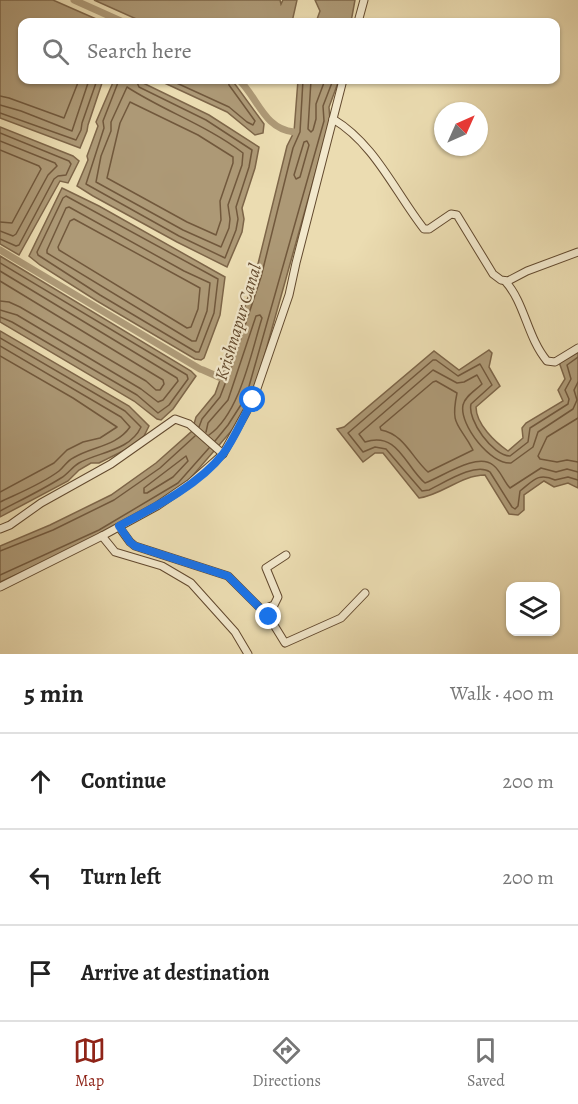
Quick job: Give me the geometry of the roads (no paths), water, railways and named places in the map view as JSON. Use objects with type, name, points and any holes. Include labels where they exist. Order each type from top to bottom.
[{"type":"street","points":[[359,18],[364,0]]},
{"type":"street","points":[[0,587],[157,506],[189,484],[220,451],[253,400],[289,295],[342,84]]},
{"type":"street","points":[[333,119],[356,136],[390,179],[424,229],[429,229],[451,214],[457,215],[493,274],[505,281],[515,295],[537,346],[548,361],[555,362],[578,348]]},
{"type":"street","points":[[505,281],[578,252]]},
{"type":"street","points":[[0,529],[10,525],[41,502],[111,464],[175,420],[189,424],[220,451]]},
{"type":"street","points":[[119,526],[135,546],[228,576],[275,624],[284,642],[287,643],[341,618],[365,593]]},
{"type":"street","points":[[102,536],[115,552],[162,566],[191,583],[236,632],[248,654]]},
{"type":"street","points":[[262,610],[274,605],[278,597],[266,568],[286,555]]},
{"type":"water","points":[[0,0],[53,0],[94,18],[18,18],[18,84],[102,84],[80,148],[0,118]]},
{"type":"water","points":[[94,0],[280,0],[281,4],[283,0],[297,0],[293,18],[134,18]]},
{"type":"water","points":[[315,0],[355,0],[352,18],[317,18],[320,11]]},
{"type":"water","points":[[112,84],[145,84],[209,115],[259,147],[242,208],[244,219],[242,232],[227,267],[77,186],[88,160],[87,156],[98,126],[96,122]]},
{"type":"water","points":[[167,84],[235,84],[264,124],[263,133],[255,135],[227,112]]},
{"type":"water","points":[[298,84],[338,84],[329,107],[330,121],[252,400],[233,429],[182,488],[102,535],[0,582],[0,546],[111,495],[156,463],[192,431],[196,417],[215,394],[224,369],[255,276],[287,146],[294,132]]},
{"type":"water","points":[[0,127],[73,156],[79,161],[68,183],[60,181],[19,255],[0,244]]},
{"type":"water","points":[[62,188],[99,206],[225,277],[220,315],[204,358],[195,359],[97,301],[29,256]]},
{"type":"water","points":[[0,256],[191,371],[196,376],[173,409],[161,420],[157,419],[134,401],[0,322]]},
{"type":"water","points":[[0,331],[129,406],[149,426],[144,436],[127,449],[99,463],[91,463],[79,470],[68,481],[0,517]]},
{"type":"water","points":[[489,350],[492,353],[489,367],[500,386],[476,407],[477,413],[487,432],[508,451],[523,438],[522,428],[526,423],[563,401],[558,390],[565,379],[559,362],[578,350],[578,488],[568,483],[554,487],[544,481],[524,495],[524,510],[518,515],[509,514],[485,475],[468,478],[419,498],[383,453],[375,453],[363,462],[337,429],[344,427],[434,351],[459,370]]},
{"type":"waterway","points":[[74,0],[114,18]]},
{"type":"waterway","points":[[243,84],[268,119],[284,130],[294,132]]},
{"type":"waterway","points":[[0,250],[200,369]]},
{"type":"waterway","name":"Krishnapur Canal","points":[[203,370],[221,378]]}]
